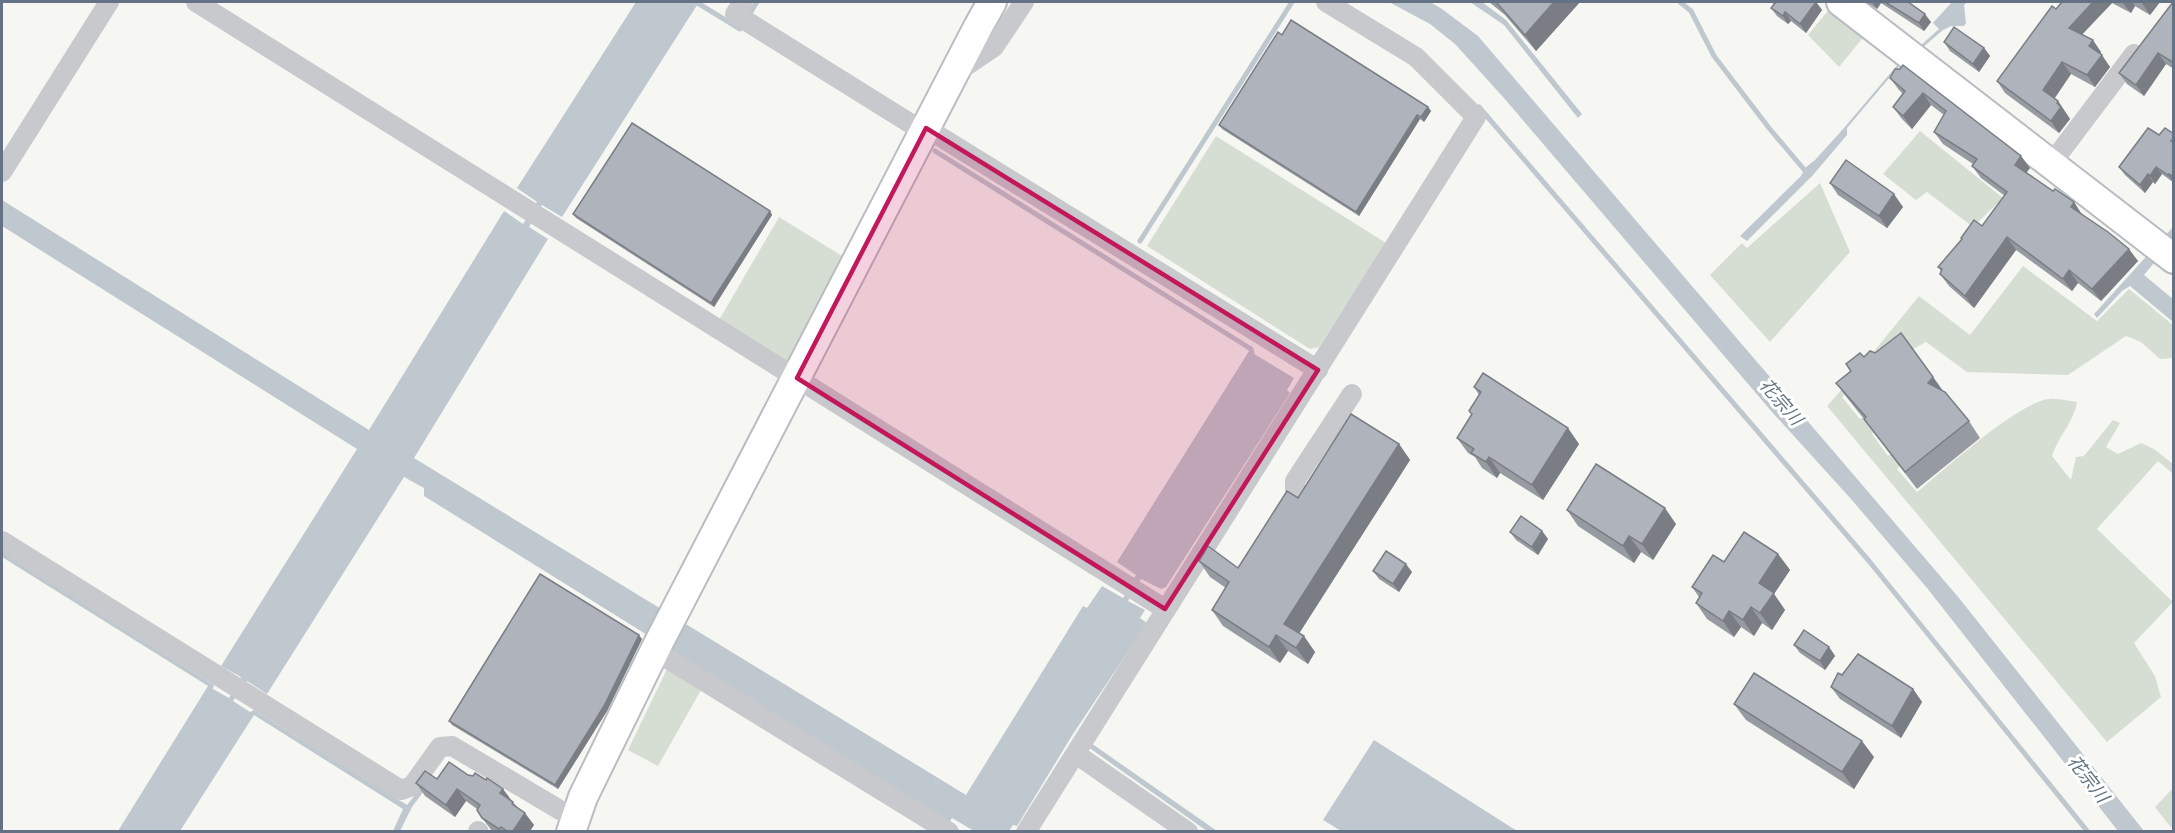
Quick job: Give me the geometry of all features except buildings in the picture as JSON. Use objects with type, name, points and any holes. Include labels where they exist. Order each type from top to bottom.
[{"type":"street","points":[[2,172],[109,2]]},
{"type":"street","points":[[196,2],[1165,609]]},
{"type":"street","points":[[742,2],[735,14],[1318,370]]},
{"type":"street","points":[[2,541],[401,790],[412,786],[440,747],[452,746],[573,825],[583,797],[657,648],[992,2]]},
{"type":"street","points":[[953,75],[994,47],[1024,2]]},
{"type":"street","points":[[1026,831],[1476,117],[1416,57],[1326,2]]},
{"type":"street","points":[[1841,2],[2174,259]]},
{"type":"street","points":[[2051,164],[2145,41]]},
{"type":"street","points":[[1295,492],[1295,481],[1352,394]]},
{"type":"street","points":[[657,648],[949,831]]},
{"type":"street","points":[[1076,754],[1188,831]]},
{"type":"highlighted area","points":[[926,128],[1318,370],[1165,609],[797,378]]},
{"type":"shaded area","points":[[1831,7],[1866,34],[1839,67],[1808,35]]},
{"type":"shaded area","points":[[1920,131],[2003,198],[1973,227],[1927,192],[1916,200],[1883,174]]},
{"type":"shaded area","points":[[1216,136],[1386,243],[1319,347],[1310,349],[1147,246]]},
{"type":"shaded area","points":[[1820,183],[1850,252],[1770,342],[1710,275],[1742,243],[1747,248]]},
{"type":"shaded area","points":[[779,217],[847,259],[791,364],[719,320]]},
{"type":"shaded area","points":[[2023,266],[2097,321],[2129,289],[2173,325],[2173,358],[2160,359],[2141,342],[2126,336],[2068,375],[1967,372],[1926,342],[1913,349],[1910,346],[1853,377],[1919,296],[1970,335]]},
{"type":"shaded area","points":[[1851,379],[1854,389],[1842,397],[1860,419],[1869,413],[1878,429],[1872,434],[1888,456],[1896,450],[1906,461],[1897,469],[1917,492],[2001,424],[2036,403],[2049,399],[2077,402],[2073,416],[2052,456],[2071,480],[2076,457],[2084,456],[2113,420],[2120,423],[2106,447],[2118,454],[2141,443],[2154,449],[2173,464],[2173,474],[2158,461],[2097,529],[2173,602],[2134,643],[2155,676],[2161,697],[2107,742],[1827,406]]},
{"type":"shaded area","points":[[667,669],[701,690],[658,766],[628,750]]},
{"type":"shaded area","points":[[2173,788],[2173,830],[2155,807]]},
{"type":"water","points":[[636,2],[699,2],[562,217],[542,205],[529,227],[548,239],[414,458],[966,795],[1083,606],[1087,608],[1102,586],[1123,598],[1136,575],[1117,562],[1249,351],[1294,378],[1287,390],[1290,393],[1166,587],[1161,589],[1141,579],[1128,601],[1145,610],[1140,618],[1147,623],[1073,734],[1017,826],[1013,825],[1009,831],[974,831],[952,818],[949,823],[424,496],[424,488],[404,477],[267,694],[247,681],[233,701],[250,712],[254,710],[407,805],[432,776],[432,780],[412,807],[400,831],[393,831],[403,809],[254,715],[180,831],[118,831],[208,686],[2,557],[2,552],[214,685],[213,689],[229,698],[241,677],[221,666],[357,449],[2,226],[2,200],[369,430],[504,211],[523,224],[537,202],[517,188]]},
{"type":"water","name":"花宗川","points":[[1389,2],[1430,2],[1478,36],[1959,598],[2144,831],[2118,831],[1927,588],[1455,44],[1430,24]]},
{"type":"water","points":[[1470,2],[1482,2],[1506,20],[1582,114],[1578,118],[1504,25]]},
{"type":"water","points":[[1952,2],[1967,2],[1964,5],[1966,23],[1964,26],[1951,26],[1943,30],[1922,48],[1920,46],[1939,29],[1933,23]]},
{"type":"water","points":[[1899,63],[1901,64],[1847,128],[1847,135],[1813,175],[1747,241],[1740,236],[1801,176],[1805,168],[1844,128]]},
{"type":"water","points":[[2173,227],[2173,240],[2144,275],[2173,299],[2173,322],[2130,286],[2122,291],[2097,318],[2094,314]]},
{"type":"water","points":[[1374,740],[1517,831],[1341,831],[1323,820]]},
{"type":"water","points":[[1091,743],[1217,831],[1207,831],[1088,747]]},
{"type":"waterway","points":[[696,2],[740,29],[757,2]]},
{"type":"waterway","points":[[1140,241],[1292,2]]},
{"type":"waterway","points":[[1680,2],[1691,11],[1714,56],[1807,173]]},
{"type":"waterway","points":[[1479,107],[1869,561],[2088,832]]},
{"type":"waterway","points":[[935,151],[1251,349],[1252,353]]}]
